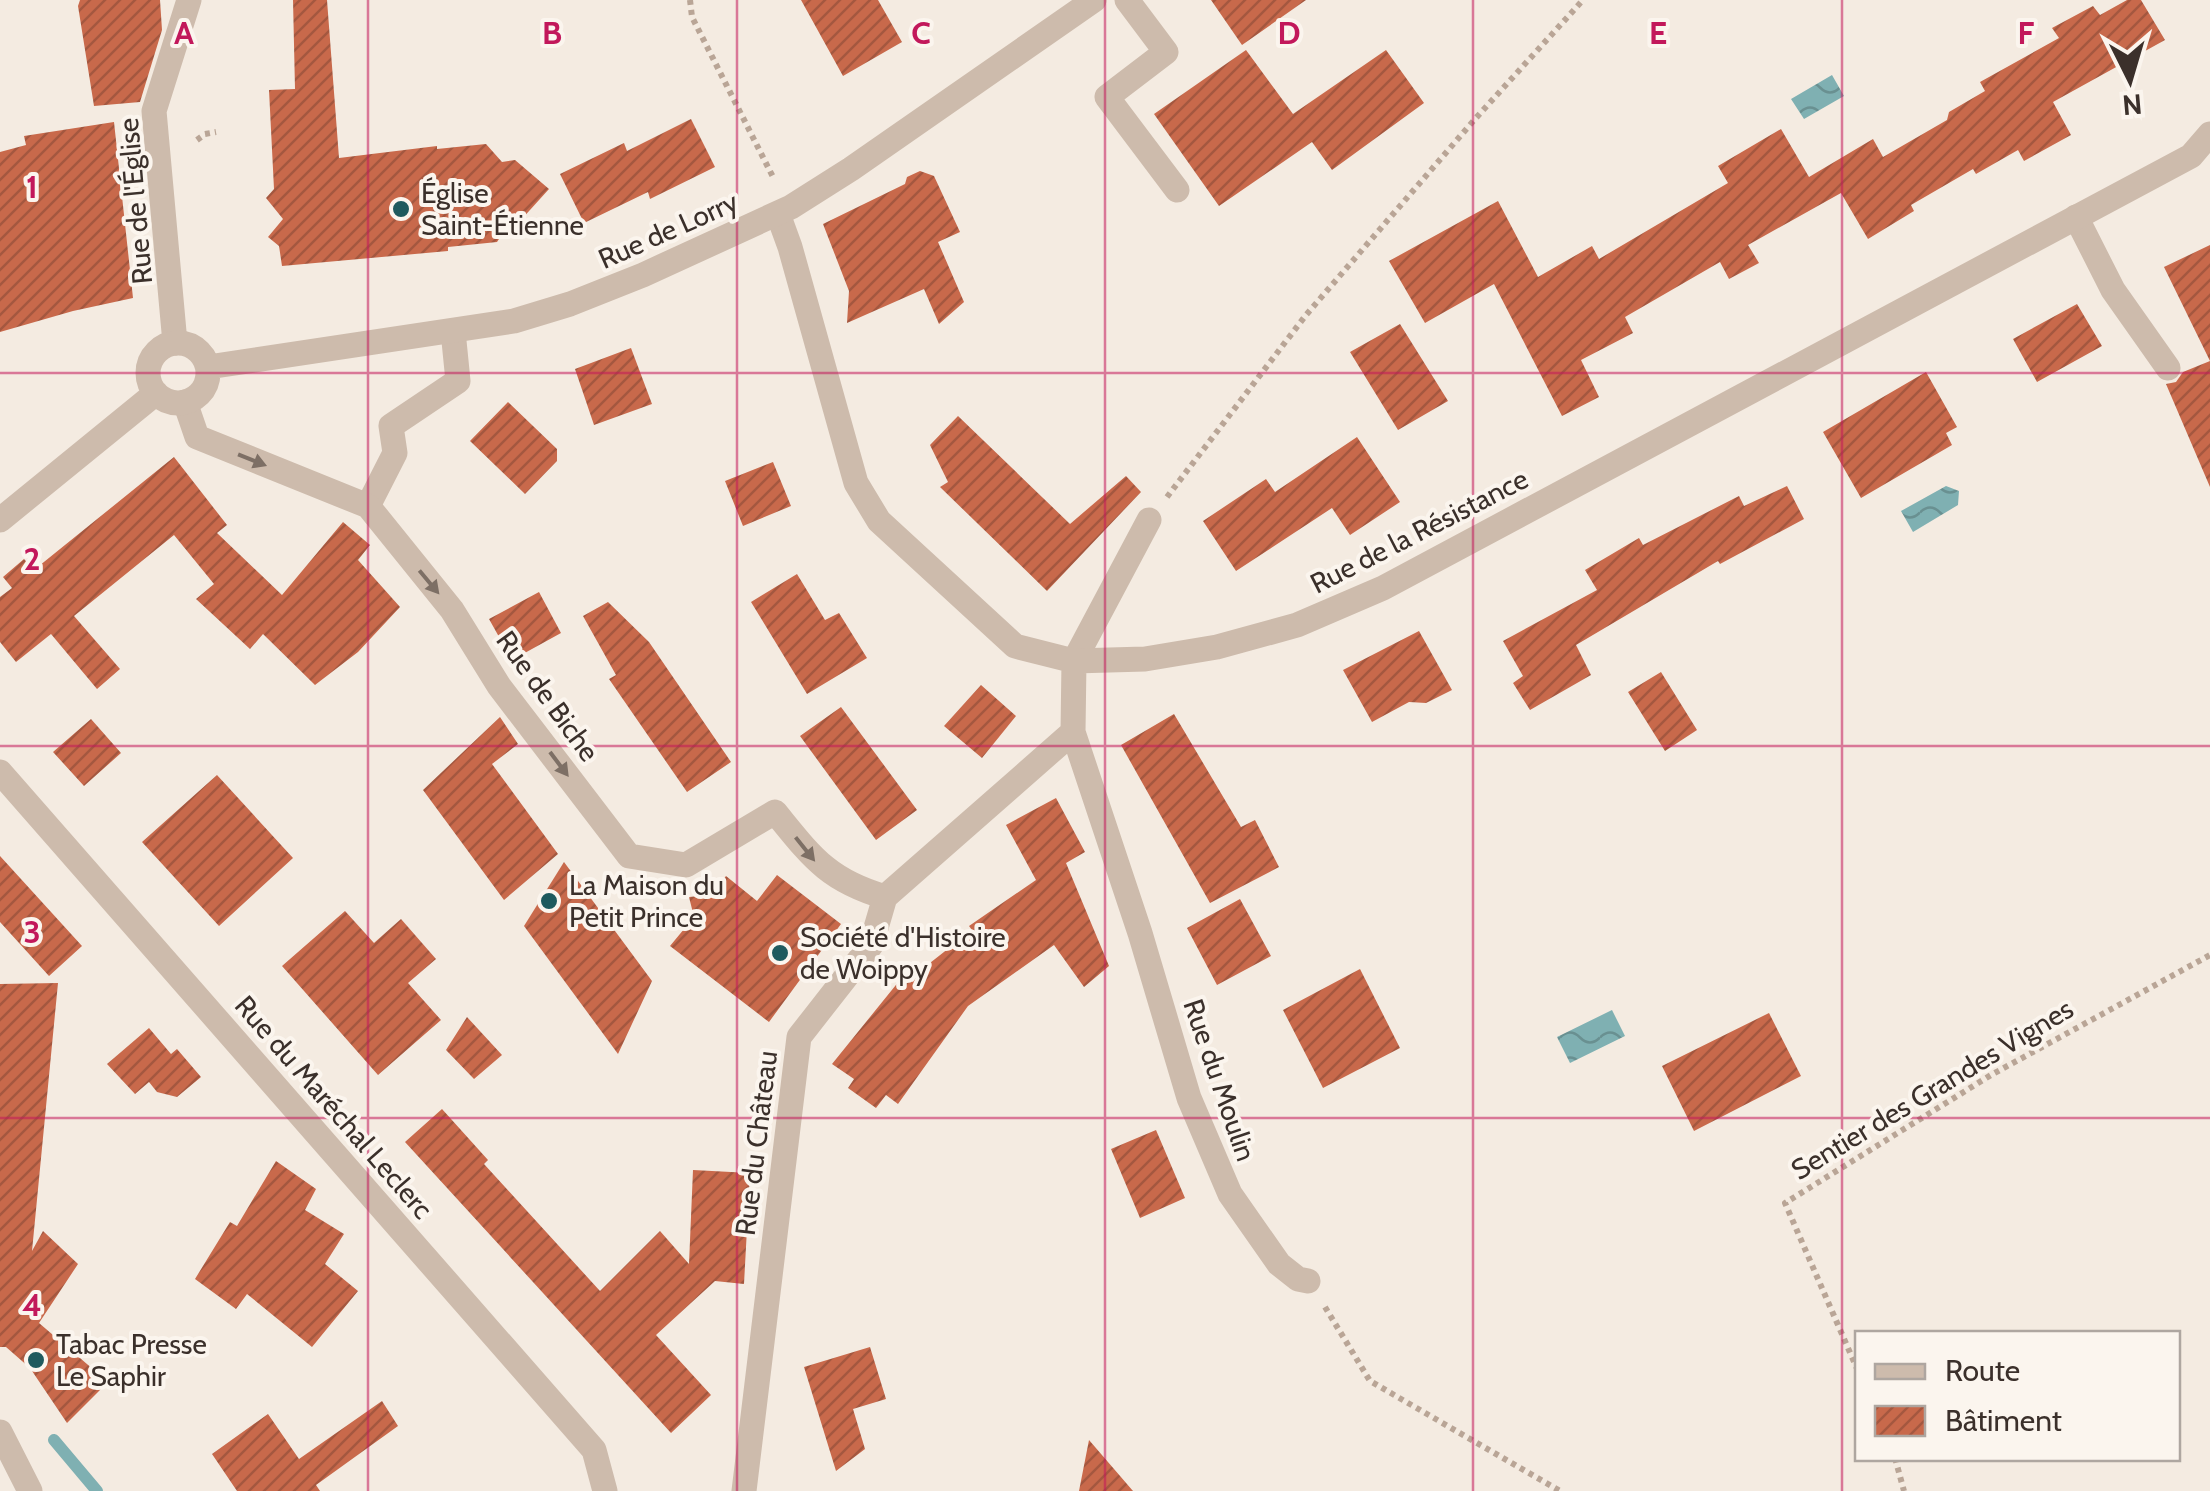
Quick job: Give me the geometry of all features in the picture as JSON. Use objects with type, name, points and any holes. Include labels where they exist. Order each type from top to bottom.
[{"type":"street","name":"Rue de l'Église","points":[[176,343],[154,111],[188,0]]},
{"type":"street","name":"Rue de Lorry","points":[[208,367],[452,331],[514,320],[570,304],[784,211],[1094,0]]},
{"type":"street","points":[[1127,0],[1166,52],[1107,96],[1177,190]]},
{"type":"street","name":"Rue de la Résistance","points":[[784,211],[790,246],[856,483],[879,521],[1015,646],[1074,661],[1145,659],[1218,646],[1297,625],[1383,588],[2191,156],[2210,134]]},
{"type":"street","points":[[2076,217],[2113,290],[2168,368]]},
{"type":"street","points":[[368,506],[395,453],[391,426],[458,381],[452,331]]},
{"type":"street","points":[[176,343],[192,346],[205,358],[208,367],[201,392],[185,402],[169,401],[156,392],[148,376],[158,350],[176,343]]},
{"type":"street","points":[[0,520],[156,392]]},
{"type":"street","name":"Rue de Biche","points":[[185,402],[197,438],[368,506],[452,610],[499,686],[629,856],[686,864],[776,812],[818,865],[862,890],[885,897]]},
{"type":"street","points":[[1074,661],[1149,520]]},
{"type":"street","name":"Rue du Moulin","points":[[1074,661],[1073,732],[1140,932],[1189,1098],[1220,1174],[1279,1264],[1298,1279],[1308,1281]]},
{"type":"street","points":[[885,897],[1073,732]]},
{"type":"street","name":"Rue du Maréchal Leclerc","points":[[0,772],[594,1450],[606,1491]]},
{"type":"street","name":"Rue du Château","points":[[744,1491],[798,1037],[871,945],[885,897]]},
{"type":"street","points":[[0,1432],[30,1491]]},
{"type":"path","points":[[690,0],[692,17],[784,211]]},
{"type":"path","points":[[1149,520],[1306,315],[1584,0]]},
{"type":"path","points":[[196,140],[216,132]]},
{"type":"path","name":"Sentier des Grandes Vignes","points":[[1855,1364],[1784,1203],[1991,1075],[2210,956]]},
{"type":"path","points":[[1308,1281],[1370,1381],[1560,1491]]},
{"type":"path","points":[[1896,1461],[1904,1491]]},
{"type":"water","points":[[1832,75],[1844,96],[1804,119],[1791,99]]},
{"type":"water","points":[[1946,486],[1959,491],[1958,505],[1913,532],[1901,511]]},
{"type":"water","points":[[1612,1010],[1625,1036],[1570,1063],[1557,1037]]},
{"type":"building","points":[[80,0],[160,0],[162,30],[140,102],[94,106]]},
{"type":"building","name":"Église Saint-Étienne","points":[[293,0],[327,0],[339,158],[486,144],[502,162],[515,160],[549,189],[520,221],[510,222],[497,242],[448,247],[448,251],[282,266],[279,246],[268,237],[283,219],[266,198],[274,189],[269,90],[295,89]]},
{"type":"building","points":[[801,0],[878,0],[902,42],[843,76]]},
{"type":"building","points":[[1211,0],[1306,0],[1242,45]]},
{"type":"building","points":[[2127,0],[2141,0],[2165,40],[2053,102],[2071,135],[2024,161],[2018,150],[1976,174],[1973,169],[1911,205],[1914,211],[1868,239],[1841,193],[1748,245],[1759,263],[1729,279],[1720,262],[1625,317],[1633,333],[1581,360],[1599,397],[1562,416],[1494,284],[1425,323],[1389,261],[1498,201],[1538,277],[1592,246],[1599,259],[1728,183],[1718,166],[1781,129],[1809,177],[1873,139],[1883,157],[1947,120],[1949,112],[1985,91],[1980,82],[2059,38],[2052,28],[2093,6],[2100,15]]},
{"type":"building","points":[[1246,50],[1293,114],[1386,50],[1424,103],[1332,170],[1312,142],[1219,206],[1154,114]]},
{"type":"building","points":[[691,119],[715,167],[650,199],[648,192],[584,223],[560,174],[624,143],[627,151]]},
{"type":"building","points":[[114,122],[133,298],[0,332],[0,152],[26,145],[24,136]]},
{"type":"building","points":[[920,171],[934,176],[960,232],[938,242],[964,302],[939,324],[924,289],[847,323],[849,291],[823,224],[905,184],[907,177]]},
{"type":"building","points":[[2210,245],[2210,361],[2164,267]]},
{"type":"building","points":[[2077,304],[2102,346],[2037,382],[2013,339]]},
{"type":"building","points":[[1400,324],[1448,401],[1398,430],[1350,352]]},
{"type":"building","points":[[631,348],[652,404],[594,425],[575,369]]},
{"type":"building","points":[[2210,361],[2210,487],[2166,384]]},
{"type":"building","points":[[1926,372],[1957,427],[1946,433],[1952,445],[1861,498],[1823,432]]},
{"type":"building","points":[[508,402],[557,449],[557,461],[525,494],[470,441]]},
{"type":"building","points":[[958,416],[1070,524],[1126,476],[1141,492],[1047,591],[940,487],[948,482],[930,445]]},
{"type":"building","points":[[1357,437],[1400,502],[1350,535],[1332,508],[1236,571],[1203,521],[1266,479],[1275,492]]},
{"type":"building","points":[[174,457],[227,525],[217,533],[282,595],[343,522],[370,545],[358,560],[400,607],[358,652],[315,685],[263,634],[250,649],[196,599],[214,584],[174,535],[74,616],[120,669],[97,689],[51,634],[16,662],[0,642],[0,597],[12,588],[3,577],[24,559],[34,570]]},
{"type":"building","points":[[773,462],[791,506],[743,526],[725,481]]},
{"type":"building","points":[[1787,486],[1804,519],[1720,564],[1718,561],[1576,645],[1591,675],[1530,710],[1513,683],[1523,676],[1503,641],[1597,590],[1585,570],[1639,538],[1643,545],[1739,496],[1744,506]]},
{"type":"building","points":[[797,574],[825,620],[839,613],[867,658],[807,694],[751,602]]},
{"type":"building","points":[[539,592],[561,633],[512,660],[489,619]]},
{"type":"building","points":[[608,602],[649,642],[731,762],[687,792],[609,679],[616,675],[583,616]]},
{"type":"building","points":[[1419,631],[1452,690],[1426,703],[1409,702],[1372,722],[1343,670]]},
{"type":"building","points":[[1661,672],[1697,730],[1665,751],[1628,692]]},
{"type":"building","points":[[981,685],[1016,716],[982,758],[944,726]]},
{"type":"building","points":[[841,707],[917,810],[876,840],[800,736]]},
{"type":"building","points":[[1174,714],[1241,827],[1255,820],[1279,867],[1210,903],[1121,745]]},
{"type":"building","points":[[500,717],[518,744],[492,764],[558,854],[504,900],[423,790]]},
{"type":"building","points":[[91,719],[121,753],[84,786],[53,752]]},
{"type":"building","points":[[217,775],[293,858],[219,926],[142,842]]},
{"type":"building","points":[[1056,798],[1085,852],[1066,863],[1109,966],[1084,987],[1054,945],[968,1006],[898,1104],[886,1095],[876,1108],[848,1088],[854,1079],[832,1064],[904,975],[913,982],[921,970],[972,930],[969,926],[1036,880],[1006,825]]},
{"type":"building","points":[[0,856],[82,946],[49,976],[0,922]]},
{"type":"building","points":[[564,862],[652,981],[618,1054],[524,926]]},
{"type":"building","name":"Société d'Histoire de Woippy","points":[[777,875],[841,924],[769,1022],[670,946],[694,917],[689,897],[710,895],[726,876],[757,901]]},
{"type":"building","points":[[1240,899],[1271,956],[1217,985],[1187,928]]},
{"type":"building","points":[[345,911],[374,943],[401,919],[436,959],[408,983],[441,1020],[378,1075],[282,966]]},
{"type":"building","points":[[1360,969],[1400,1048],[1323,1088],[1283,1010]]},
{"type":"building","points":[[58,983],[32,1251],[43,1231],[78,1264],[39,1323],[108,1382],[67,1423],[30,1368],[6,1347],[0,1347],[0,984]]},
{"type":"building","points":[[1769,1013],[1801,1076],[1694,1131],[1662,1066]]},
{"type":"building","points":[[467,1017],[502,1055],[474,1079],[446,1050]]},
{"type":"building","points":[[149,1028],[171,1054],[177,1049],[201,1077],[177,1097],[157,1092],[149,1082],[135,1094],[107,1064]]},
{"type":"building","points":[[442,1109],[488,1160],[484,1164],[600,1291],[660,1231],[689,1264],[693,1170],[750,1173],[744,1284],[715,1281],[656,1335],[711,1395],[671,1433],[405,1142]]},
{"type":"building","points":[[1156,1130],[1185,1198],[1140,1218],[1111,1149]]},
{"type":"building","points":[[276,1161],[316,1189],[305,1210],[344,1234],[325,1264],[358,1291],[312,1347],[247,1294],[236,1309],[195,1279],[230,1222],[237,1226]]},
{"type":"building","points":[[870,1347],[886,1399],[853,1409],[865,1449],[836,1471],[804,1367]]},
{"type":"building","points":[[382,1401],[398,1426],[316,1485],[320,1491],[237,1491],[212,1454],[268,1414],[299,1459]]},
{"type":"building","points":[[1089,1440],[1133,1491],[1079,1491]]},
{"type":"waterway","points":[[54,1440],[97,1491]]},
{"type":"place","name":"Église Saint-Étienne","points":[[401,209]]},
{"type":"place","name":"La Maison du Petit Prince","points":[[549,901]]},
{"type":"place","name":"Société d'Histoire de Woippy","points":[[780,953]]},
{"type":"place","name":"Tabac Presse Le Saphir","points":[[36,1360]]}]
